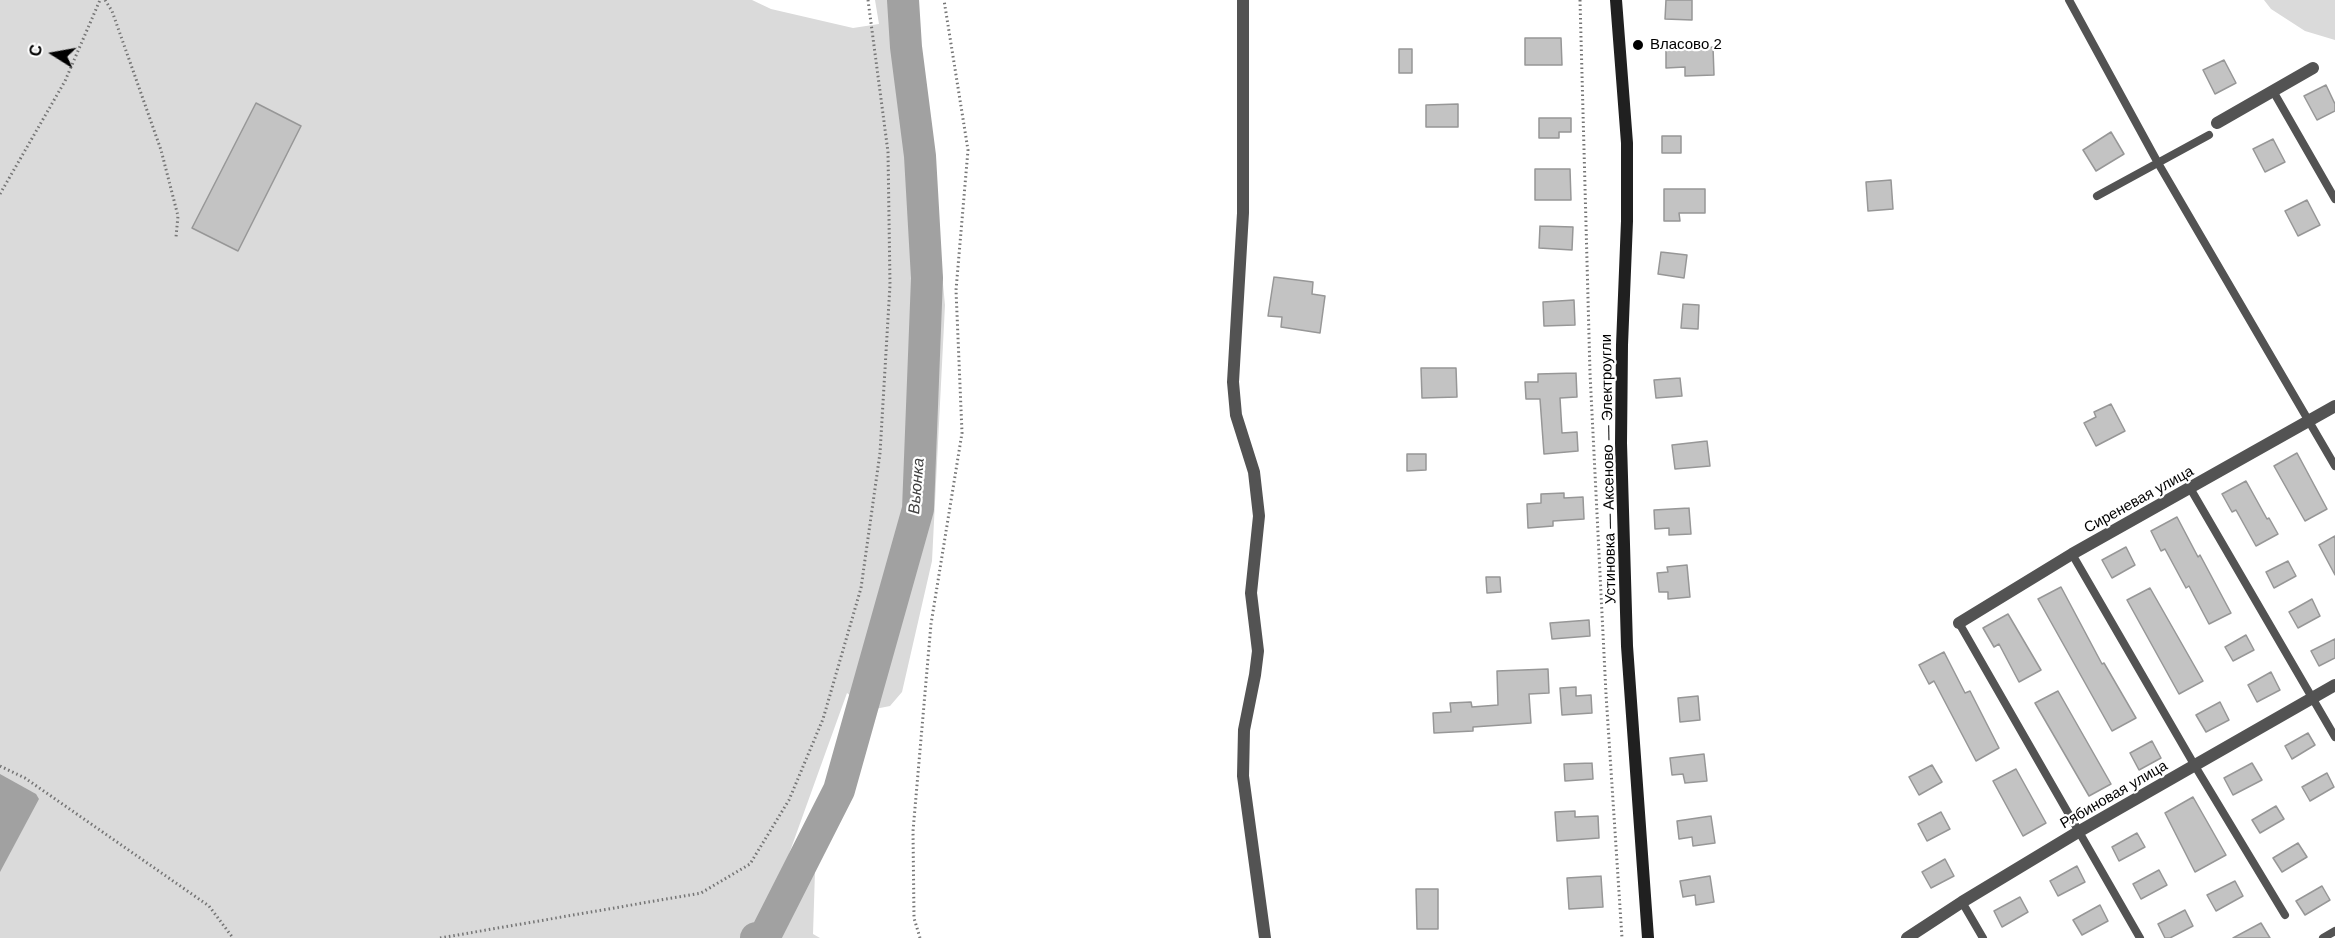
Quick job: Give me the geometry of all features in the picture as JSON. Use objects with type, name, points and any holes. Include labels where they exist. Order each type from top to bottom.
[{"type":"main road","name":"Устиновка — Аксеново — Электроугли","points":[[1616,0],[1627,143],[1621,443],[1627,646],[1648,938]]},
{"type":"street","points":[[1243,0],[1243,213],[1233,382],[1236,415],[1254,472],[1259,516],[1251,593],[1258,651],[1244,730],[1243,776],[1264,938]]},
{"type":"street","points":[[2217,123],[2313,68]]},
{"type":"street","name":"Сиреневая улица","points":[[1959,623],[2072,554],[2335,406]]},
{"type":"street","name":"Рябиновая улица","points":[[1909,936],[2078,832],[2335,685]]},
{"type":"lane","points":[[2069,0],[2158,163],[2335,466]]},
{"type":"lane","points":[[2273,91],[2335,199]]},
{"type":"lane","points":[[2097,196],[2209,135]]},
{"type":"lane","points":[[2190,488],[2335,736]]},
{"type":"lane","points":[[2072,554],[2285,915]]},
{"type":"lane","points":[[1959,623],[2140,938]]},
{"type":"lane","points":[[1962,902],[1983,938]]},
{"type":"lane","points":[[2323,938],[2335,931]]},
{"type":"path","points":[[0,194],[65,81],[100,0]]},
{"type":"path","points":[[105,0],[112,11],[161,150],[178,216],[176,237]]},
{"type":"path","points":[[440,938],[701,893],[750,864],[789,800],[823,719],[861,588],[880,453],[890,285],[888,152],[868,0]]},
{"type":"path","points":[[920,938],[914,918],[913,831],[931,624],[962,433],[956,290],[968,150],[944,0]]},
{"type":"path","points":[[1580,0],[1590,373],[1606,694],[1622,938]]},
{"type":"path","points":[[0,765],[25,778],[209,906],[233,938]]},
{"type":"shaded area","points":[[0,0],[752,0],[771,9],[853,28],[879,24],[875,0],[916,0],[945,305],[932,561],[902,692],[890,706],[870,710],[847,693],[789,854],[815,871],[813,934],[820,938],[0,938]]},
{"type":"shaded area","points":[[2264,0],[2335,0],[2335,40],[2305,31],[2271,9]]},
{"type":"shaded area","points":[[0,774],[36,794],[39,799],[0,872]]},
{"type":"building","points":[[1666,0],[1692,0],[1692,20],[1665,19]]},
{"type":"building","points":[[1525,38],[1561,38],[1562,65],[1525,65]]},
{"type":"building","points":[[1713,47],[1714,75],[1685,76],[1685,67],[1666,68],[1666,48]]},
{"type":"building","points":[[1399,49],[1412,49],[1412,73],[1399,73]]},
{"type":"building","points":[[2224,60],[2236,83],[2215,94],[2203,70]]},
{"type":"building","points":[[2326,85],[2335,104],[2335,111],[2317,120],[2304,96]]},
{"type":"building","points":[[256,103],[301,126],[238,251],[192,228]]},
{"type":"building","points":[[1458,104],[1458,127],[1426,127],[1426,105]]},
{"type":"building","points":[[1539,118],[1571,118],[1571,132],[1559,132],[1559,138],[1539,138]]},
{"type":"building","points":[[2111,132],[2124,154],[2096,171],[2083,150]]},
{"type":"building","points":[[1662,136],[1681,136],[1681,153],[1662,153]]},
{"type":"building","points":[[2273,139],[2285,162],[2265,172],[2253,149]]},
{"type":"building","points":[[1535,169],[1570,169],[1571,200],[1535,200]]},
{"type":"building","points":[[1891,180],[1893,209],[1868,211],[1866,182]]},
{"type":"building","points":[[1664,189],[1705,189],[1705,213],[1679,213],[1680,221],[1664,221]]},
{"type":"building","points":[[2307,200],[2320,225],[2298,236],[2285,211]]},
{"type":"building","points":[[1540,226],[1573,227],[1572,250],[1539,248]]},
{"type":"building","points":[[1661,252],[1687,255],[1684,278],[1658,274]]},
{"type":"building","points":[[1274,277],[1313,282],[1312,294],[1325,296],[1320,333],[1281,327],[1282,317],[1268,316]]},
{"type":"building","points":[[1574,300],[1575,325],[1544,326],[1543,302]]},
{"type":"building","points":[[1683,304],[1699,305],[1698,329],[1681,328]]},
{"type":"building","points":[[1421,368],[1456,368],[1457,397],[1422,398]]},
{"type":"building","points":[[1576,373],[1577,397],[1560,398],[1562,433],[1577,432],[1578,451],[1544,454],[1540,399],[1526,399],[1525,382],[1538,382],[1538,374]]},
{"type":"building","points":[[1680,378],[1682,396],[1656,398],[1654,380]]},
{"type":"building","points":[[2111,404],[2125,431],[2096,446],[2084,423],[2096,417],[2094,412]]},
{"type":"building","points":[[1707,441],[1710,466],[1675,469],[1672,445]]},
{"type":"building","points":[[2297,453],[2327,509],[2305,521],[2274,466]]},
{"type":"building","points":[[1407,454],[1426,454],[1426,470],[1407,471]]},
{"type":"building","points":[[2246,481],[2278,534],[2256,546],[2236,510],[2232,512],[2222,494]]},
{"type":"building","points":[[1564,493],[1564,498],[1583,497],[1584,519],[1553,521],[1553,526],[1528,528],[1527,504],[1541,503],[1541,494]]},
{"type":"building","points":[[1689,508],[1691,534],[1669,535],[1669,528],[1655,529],[1654,510]]},
{"type":"building","points":[[2177,517],[2231,613],[2209,624],[2189,586],[2186,588],[2165,549],[2161,551],[2151,531]]},
{"type":"building","points":[[2335,536],[2335,575],[2319,545]]},
{"type":"building","points":[[2126,547],[2135,565],[2112,578],[2102,560]]},
{"type":"building","points":[[2288,561],[2296,576],[2274,588],[2266,572]]},
{"type":"building","points":[[1687,565],[1690,597],[1668,599],[1668,592],[1659,592],[1657,573],[1668,572],[1667,567]]},
{"type":"building","points":[[1486,577],[1500,577],[1501,592],[1487,593]]},
{"type":"building","points":[[2061,587],[2102,664],[2104,663],[2136,718],[2112,731],[2038,599]]},
{"type":"building","points":[[2150,588],[2203,681],[2179,694],[2127,600]]},
{"type":"building","points":[[2312,599],[2320,616],[2298,628],[2289,612]]},
{"type":"building","points":[[2008,614],[2041,670],[2019,682],[1999,644],[1994,647],[1983,628]]},
{"type":"building","points":[[1589,620],[1590,636],[1552,639],[1550,623]]},
{"type":"building","points":[[2246,635],[2254,650],[2233,661],[2225,647]]},
{"type":"building","points":[[2335,639],[2335,658],[2319,666],[2311,651]]},
{"type":"building","points":[[1944,652],[1965,693],[1970,691],[1999,748],[1976,761],[1934,681],[1929,684],[1919,665]]},
{"type":"building","points":[[1548,669],[1549,693],[1529,694],[1531,723],[1473,727],[1473,731],[1434,733],[1433,713],[1451,712],[1450,703],[1471,702],[1472,707],[1498,705],[1497,671]]},
{"type":"building","points":[[2271,672],[2280,690],[2257,702],[2248,685]]},
{"type":"building","points":[[1576,687],[1576,696],[1591,695],[1592,713],[1562,715],[1560,688]]},
{"type":"building","points":[[2058,691],[2111,784],[2089,796],[2035,703]]},
{"type":"building","points":[[1698,696],[1700,720],[1680,722],[1678,698]]},
{"type":"building","points":[[2220,702],[2229,720],[2206,732],[2196,715]]},
{"type":"building","points":[[2308,733],[2315,745],[2292,759],[2285,746]]},
{"type":"building","points":[[2152,741],[2161,758],[2139,770],[2130,753]]},
{"type":"building","points":[[1704,754],[1707,781],[1685,783],[1683,774],[1672,775],[1670,758]]},
{"type":"building","points":[[1592,763],[1593,779],[1565,781],[1564,764]]},
{"type":"building","points":[[2252,763],[2262,780],[2233,795],[2224,778]]},
{"type":"building","points":[[1932,765],[1942,782],[1919,795],[1909,777]]},
{"type":"building","points":[[2016,769],[2046,823],[2023,836],[1993,781]]},
{"type":"building","points":[[2327,773],[2334,787],[2310,801],[2302,787]]},
{"type":"building","points":[[2193,797],[2226,855],[2195,872],[2165,813]]},
{"type":"building","points":[[2276,806],[2284,819],[2260,833],[2252,820]]},
{"type":"building","points":[[1575,811],[1575,817],[1598,816],[1599,838],[1557,841],[1555,812]]},
{"type":"building","points":[[1941,812],[1950,829],[1927,841],[1918,824]]},
{"type":"building","points":[[1711,816],[1715,843],[1693,846],[1692,837],[1679,839],[1677,821]]},
{"type":"building","points":[[2137,833],[2145,847],[2119,861],[2112,847]]},
{"type":"building","points":[[2298,843],[2307,857],[2282,872],[2273,858]]},
{"type":"building","points":[[1945,859],[1954,876],[1931,888],[1922,872]]},
{"type":"building","points":[[2077,866],[2085,882],[2058,896],[2050,881]]},
{"type":"building","points":[[2159,870],[2167,885],[2141,899],[2133,884]]},
{"type":"building","points":[[1601,876],[1603,907],[1569,909],[1567,878]]},
{"type":"building","points":[[1710,876],[1714,902],[1696,905],[1695,895],[1683,897],[1680,881]]},
{"type":"building","points":[[2235,881],[2243,896],[2216,911],[2207,895]]},
{"type":"building","points":[[2322,886],[2330,900],[2305,915],[2296,901]]},
{"type":"building","points":[[1416,889],[1438,889],[1438,929],[1417,929]]},
{"type":"building","points":[[2020,897],[2028,912],[2002,927],[1994,911]]},
{"type":"building","points":[[2100,905],[2108,921],[2082,935],[2073,920]]},
{"type":"building","points":[[2185,910],[2193,926],[2170,938],[2165,938],[2158,924]]},
{"type":"building","points":[[2261,923],[2270,938],[2233,938]]},
{"type":"waterway","name":"Вьюнка","points":[[756,938],[765,936],[839,790],[918,509],[927,278],[920,156],[906,47],[903,0]]},
{"type":"waterway","name":"Вьюнка","points":[[765,936],[769,938]]},
{"type":"place","name":"Власово 2","points":[[1638,45]]}]
